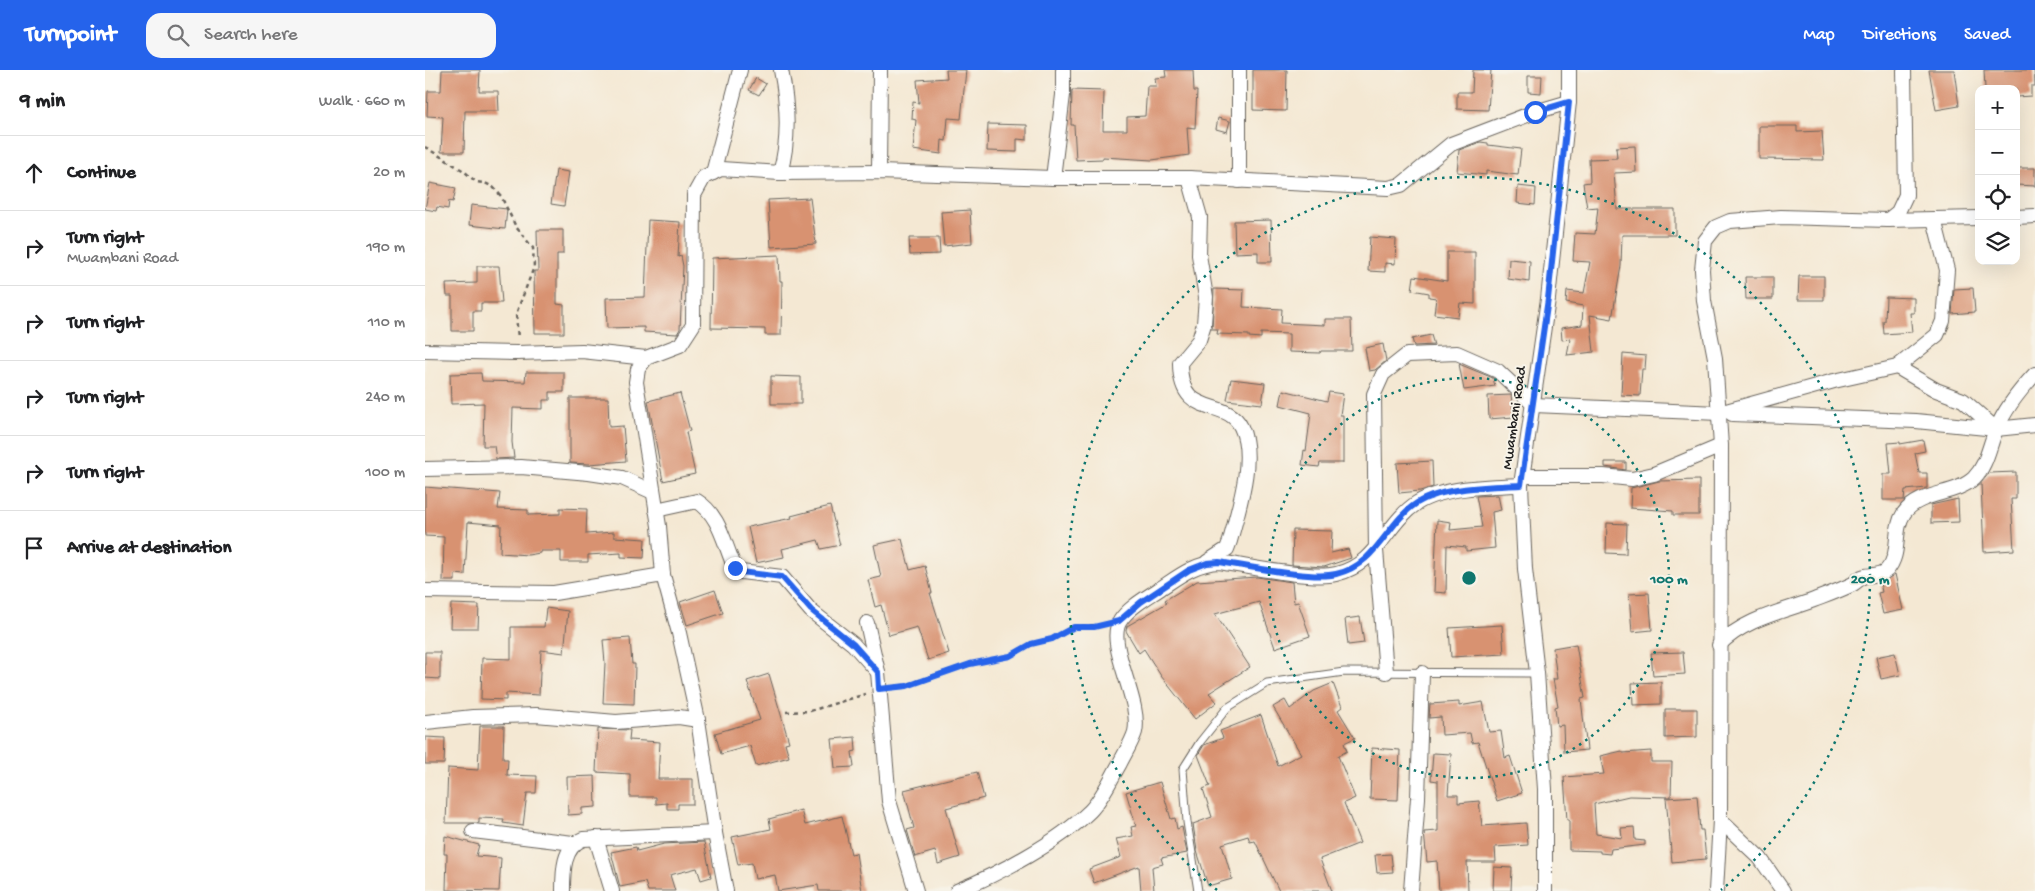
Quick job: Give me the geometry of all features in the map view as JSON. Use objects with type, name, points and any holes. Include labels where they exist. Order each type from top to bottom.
[{"type":"street","points":[[713,173],[740,70]]},
{"type":"street","points":[[780,173],[786,152],[788,124],[781,70]]},
{"type":"street","points":[[879,172],[880,70]]},
{"type":"street","points":[[1053,178],[1063,95],[1063,70]]},
{"type":"street","points":[[1239,70],[1239,181]]},
{"type":"street","name":"Mwambani Road","points":[[1545,891],[1545,789],[1537,673],[1525,569],[1522,481],[1548,299],[1569,102],[1569,70]]},
{"type":"street","points":[[1888,220],[1898,212],[1906,195],[1905,70]]},
{"type":"street","points":[[425,351],[517,354],[582,352],[647,358],[680,345],[693,325],[694,195],[704,177],[721,169],[780,173],[879,172],[1053,178],[1189,178],[1369,187],[1401,185],[1451,144],[1535,112],[1569,102]]},
{"type":"street","points":[[957,891],[989,878],[1061,834],[1092,810],[1117,768],[1135,730],[1133,701],[1115,637],[1119,621],[1141,602],[1189,570],[1207,563],[1227,548],[1230,541],[1247,466],[1245,440],[1241,426],[1233,418],[1193,400],[1185,393],[1180,379],[1180,363],[1199,340],[1204,324],[1206,297],[1199,255],[1200,216],[1189,178]]},
{"type":"street","points":[[2020,217],[2035,216]]},
{"type":"street","points":[[1716,891],[1720,820],[1721,446],[1715,358],[1704,301],[1702,270],[1705,241],[1716,227],[1730,221],[1781,218],[1888,220],[1975,218]]},
{"type":"street","points":[[1719,413],[1835,381],[1897,367],[1937,335],[1943,321],[1947,270],[1934,219]]},
{"type":"street","points":[[1386,672],[1377,550],[1374,394],[1383,374],[1407,355],[1457,353],[1498,371],[1533,405],[1916,421],[1996,429],[2035,425]]},
{"type":"street","points":[[647,358],[639,370],[636,382],[656,510],[663,576],[679,633],[698,720],[726,891]]},
{"type":"street","points":[[1897,367],[1936,390],[1963,400],[1996,429]]},
{"type":"street","points":[[1719,645],[1731,633],[1757,620],[1815,600],[1853,584],[1863,577],[1875,576],[1887,571],[1895,555],[1896,532],[1904,513],[1910,506],[1934,495],[1961,488],[1975,477],[1987,459],[1996,429],[2019,392],[2035,374]]},
{"type":"street","points":[[1207,563],[1219,562],[1327,575],[1351,569],[1377,550],[1405,512],[1418,502],[1431,496],[1522,481],[1603,476],[1632,478],[1654,474],[1721,446]]},
{"type":"street","points":[[425,469],[521,466],[622,478],[653,492]]},
{"type":"street","points":[[656,510],[697,501],[709,508],[718,524],[735,568],[741,572],[782,577],[811,610],[853,644],[878,672]]},
{"type":"street","points":[[425,590],[554,593],[663,576]]},
{"type":"street","points":[[867,623],[878,672],[889,801],[916,891]]},
{"type":"street","points":[[1411,891],[1418,798],[1422,673]]},
{"type":"street","points":[[426,722],[473,717],[536,715],[616,722],[679,718],[698,720]]},
{"type":"street","points":[[1720,820],[1760,858],[1783,891]]},
{"type":"street","points":[[473,831],[573,843],[583,839],[596,838],[715,833]]},
{"type":"street","points":[[596,838],[612,891]]},
{"type":"street","points":[[563,891],[567,854],[573,843]]},
{"type":"lane","points":[[1198,891],[1187,822],[1183,769],[1227,708],[1267,683],[1344,672],[1537,673]]},
{"type":"path","points":[[425,147],[464,171],[476,182],[493,187],[501,196],[517,227],[533,248],[534,267],[516,314],[517,354]]},
{"type":"path","points":[[786,712],[810,711],[839,704],[879,689],[907,686],[970,664],[1010,656],[1031,644],[1052,639],[1074,627],[1094,627],[1119,621]]},
{"type":"building","points":[[442,70],[480,70],[479,91],[498,91],[499,111],[465,111],[464,152],[441,152],[443,117],[427,116],[428,91],[441,91]]},
{"type":"building","points":[[946,70],[966,70],[961,119],[948,118],[946,141],[942,140],[941,154],[913,150],[916,120],[912,119],[913,102],[919,103],[917,80],[947,78]]},
{"type":"building","points":[[1165,70],[1193,70],[1194,91],[1197,91],[1195,128],[1187,127],[1189,155],[1152,160],[1103,157],[1103,159],[1076,160],[1074,125],[1071,125],[1072,90],[1104,91],[1103,130],[1127,130],[1127,117],[1145,116],[1147,86],[1156,86],[1155,78],[1166,77]]},
{"type":"building","points":[[1253,70],[1287,70],[1286,111],[1253,110]]},
{"type":"building","points":[[1473,70],[1491,70],[1488,110],[1457,109],[1457,92],[1472,92]]},
{"type":"building","points":[[1929,70],[1954,70],[1959,106],[1936,110]]},
{"type":"building","points":[[1984,70],[2034,70],[2035,86],[2031,86],[2031,96],[2020,97],[2020,85],[1985,85]]},
{"type":"building","points":[[1528,76],[1542,76],[1541,93],[1528,92]]},
{"type":"building","points":[[756,78],[766,84],[759,95],[749,90]]},
{"type":"building","points":[[1218,118],[1230,121],[1227,132],[1216,129]]},
{"type":"building","points":[[988,124],[1027,125],[1027,140],[1017,139],[1017,152],[987,151]]},
{"type":"building","points":[[1759,126],[1797,126],[1797,132],[1822,131],[1824,160],[1759,159]]},
{"type":"building","points":[[1480,142],[1488,143],[1488,145],[1521,149],[1518,175],[1486,171],[1486,175],[1457,172],[1459,150]]},
{"type":"building","points":[[1635,146],[1636,172],[1614,173],[1617,209],[1675,209],[1675,235],[1622,235],[1621,266],[1612,319],[1590,315],[1594,352],[1567,355],[1570,339],[1562,340],[1561,328],[1582,325],[1583,306],[1566,303],[1567,291],[1584,293],[1590,262],[1573,261],[1575,233],[1595,234],[1598,207],[1587,208],[1583,183],[1590,182],[1589,159],[1617,158],[1616,147]]},
{"type":"building","points":[[2020,168],[2035,168],[2035,186],[2020,185]]},
{"type":"building","points":[[556,170],[569,172],[564,206],[551,204]]},
{"type":"building","points":[[430,183],[456,188],[453,202],[449,201],[448,209],[437,207],[436,211],[425,209]]},
{"type":"building","points":[[1518,186],[1536,188],[1535,205],[1517,203]]},
{"type":"building","points":[[810,198],[816,244],[771,247],[768,200]]},
{"type":"building","points":[[471,205],[507,209],[505,229],[469,225]]},
{"type":"building","points":[[970,210],[972,243],[944,246],[941,212]]},
{"type":"building","points":[[648,220],[680,222],[678,257],[681,256],[683,266],[680,329],[677,334],[644,332],[644,327],[607,328],[606,298],[645,297]]},
{"type":"building","points":[[1271,220],[1272,262],[1258,262],[1258,252],[1235,253],[1234,221]]},
{"type":"building","points":[[537,230],[563,230],[563,254],[557,254],[557,304],[564,305],[564,333],[535,333],[534,271],[538,271]]},
{"type":"building","points":[[1370,237],[1396,239],[1395,264],[1385,263],[1385,272],[1368,271]]},
{"type":"building","points":[[909,238],[939,238],[940,254],[910,255]]},
{"type":"building","points":[[1447,252],[1475,252],[1475,304],[1460,303],[1458,317],[1434,314],[1436,298],[1429,297],[1429,293],[1412,290],[1414,276],[1447,281]]},
{"type":"building","points":[[779,255],[780,281],[782,281],[781,335],[765,335],[765,329],[711,328],[712,258]]},
{"type":"building","points":[[1509,259],[1530,261],[1529,282],[1508,279]]},
{"type":"building","points":[[477,266],[499,266],[502,303],[481,303],[481,311],[473,311],[473,331],[452,331],[452,296],[447,296],[446,284],[477,283]]},
{"type":"building","points":[[1799,276],[1824,276],[1824,300],[1798,300]]},
{"type":"building","points":[[1745,277],[1773,277],[1773,299],[1746,299]]},
{"type":"building","points":[[1973,288],[1975,312],[1952,314],[1954,289]]},
{"type":"building","points":[[1214,289],[1244,290],[1243,307],[1282,309],[1281,323],[1325,325],[1325,319],[1351,319],[1352,351],[1289,352],[1289,334],[1261,333],[1261,338],[1249,337],[1249,335],[1217,334],[1218,329],[1212,329]]},
{"type":"building","points":[[1886,297],[1914,298],[1914,313],[1910,313],[1912,332],[1884,334],[1883,321],[1885,321]]},
{"type":"building","points":[[1431,335],[1434,345],[1414,346],[1412,339]]},
{"type":"building","points":[[1383,344],[1386,361],[1375,370],[1369,371],[1365,348]]},
{"type":"building","points":[[1623,354],[1646,356],[1645,369],[1642,369],[1640,396],[1621,395]]},
{"type":"building","points":[[1459,364],[1493,378],[1495,386],[1464,390]]},
{"type":"building","points":[[526,372],[564,372],[564,392],[550,392],[550,400],[543,400],[543,409],[513,408],[512,442],[514,458],[496,459],[494,446],[483,446],[484,403],[451,404],[450,374],[481,373],[482,381],[525,382]]},
{"type":"building","points":[[771,376],[801,377],[801,404],[771,404]]},
{"type":"building","points":[[1231,379],[1265,383],[1262,404],[1227,400]]},
{"type":"building","points":[[1283,390],[1327,401],[1329,392],[1343,394],[1340,415],[1343,415],[1343,463],[1320,463],[1319,467],[1302,465],[1304,450],[1306,451],[1311,413],[1280,405]]},
{"type":"building","points":[[680,393],[690,431],[686,432],[695,474],[663,481],[648,401]]},
{"type":"building","points":[[1511,395],[1514,417],[1489,419],[1488,396]]},
{"type":"building","points":[[570,398],[608,398],[609,427],[623,426],[626,461],[589,464],[570,463]]},
{"type":"building","points":[[1923,440],[1925,451],[1915,453],[1919,473],[1927,473],[1927,488],[1905,490],[1904,500],[1883,500],[1883,474],[1891,474],[1888,443],[1900,442],[1900,444]]},
{"type":"building","points":[[1432,461],[1433,487],[1420,491],[1399,493],[1397,463]]},
{"type":"building","points":[[1605,462],[1626,462],[1626,470],[1605,467]]},
{"type":"building","points":[[2016,472],[2016,499],[2011,499],[2014,550],[1984,552],[1981,483],[1989,473]]},
{"type":"building","points":[[1699,480],[1699,515],[1673,515],[1673,511],[1630,508],[1631,488],[1659,481]]},
{"type":"building","points":[[425,487],[500,493],[498,509],[528,510],[528,515],[560,514],[560,508],[587,509],[586,534],[614,532],[614,537],[645,539],[644,558],[621,557],[621,553],[588,555],[588,562],[561,562],[561,551],[540,551],[540,553],[528,555],[500,553],[501,525],[468,522],[465,575],[455,574],[455,581],[443,581],[444,537],[425,536]]},
{"type":"building","points":[[1498,495],[1501,510],[1492,512],[1495,548],[1466,551],[1466,547],[1447,545],[1446,593],[1434,592],[1437,520],[1451,522],[1450,530],[1482,527],[1476,496]]},
{"type":"building","points":[[1958,499],[1959,522],[1931,523],[1931,505]]},
{"type":"building","points":[[830,506],[840,545],[821,549],[818,540],[782,549],[784,557],[756,563],[748,527],[792,518],[791,516]]},
{"type":"building","points":[[1607,523],[1627,524],[1626,554],[1606,553]]},
{"type":"building","points":[[1293,530],[1332,531],[1331,553],[1348,549],[1351,558],[1324,567],[1292,565]]},
{"type":"building","points":[[902,539],[910,570],[925,566],[932,593],[930,593],[949,653],[928,660],[917,627],[889,635],[881,605],[875,607],[868,580],[881,577],[874,545]]},
{"type":"building","points":[[1895,574],[1903,610],[1883,614],[1878,593],[1882,592],[1880,583]]},
{"type":"building","points":[[1257,577],[1292,582],[1294,603],[1298,602],[1310,636],[1275,648],[1259,602],[1215,614],[1250,667],[1209,693],[1217,702],[1195,719],[1161,676],[1144,649],[1139,653],[1126,631],[1127,626],[1167,603],[1165,600],[1197,581]]},
{"type":"building","points":[[715,590],[723,613],[687,625],[680,602]]},
{"type":"building","points":[[1649,593],[1652,630],[1632,632],[1629,594]]},
{"type":"building","points":[[451,604],[479,605],[478,628],[450,628]]},
{"type":"building","points":[[546,608],[568,611],[564,653],[541,650],[539,695],[506,693],[506,700],[481,699],[482,658],[511,659],[511,627],[544,627]]},
{"type":"building","points":[[1360,617],[1364,643],[1348,645],[1345,619]]},
{"type":"building","points":[[1502,625],[1504,654],[1451,657],[1449,628]]},
{"type":"building","points":[[630,638],[632,664],[635,664],[634,704],[603,703],[605,663],[603,640]]},
{"type":"building","points":[[1576,644],[1585,698],[1581,699],[1587,750],[1564,752],[1563,725],[1557,726],[1555,707],[1558,706],[1553,679],[1557,679],[1553,648]]},
{"type":"building","points":[[425,652],[440,652],[440,679],[425,678]]},
{"type":"building","points":[[1683,652],[1685,674],[1653,676],[1651,653]]},
{"type":"building","points":[[1895,653],[1900,675],[1881,679],[1876,657]]},
{"type":"building","points":[[769,674],[789,742],[785,743],[789,757],[756,766],[750,746],[721,754],[715,733],[760,720],[747,681]]},
{"type":"building","points":[[1661,682],[1661,704],[1633,705],[1632,683]]},
{"type":"building","points":[[1333,683],[1342,707],[1338,710],[1355,738],[1344,743],[1347,751],[1338,756],[1355,798],[1344,803],[1360,843],[1320,859],[1332,891],[1279,891],[1255,841],[1250,842],[1248,836],[1222,844],[1232,879],[1208,886],[1197,851],[1193,824],[1212,817],[1203,789],[1210,786],[1198,755],[1204,745],[1223,738],[1220,731],[1261,715],[1278,766],[1301,754],[1273,707],[1285,700],[1290,709],[1314,691]]},
{"type":"building","points":[[1459,702],[1459,706],[1483,702],[1489,732],[1501,731],[1505,758],[1510,756],[1522,793],[1497,801],[1478,742],[1472,743],[1470,733],[1442,735],[1441,717],[1429,718],[1430,704]]},
{"type":"building","points":[[1665,709],[1697,709],[1697,737],[1665,738]]},
{"type":"building","points":[[480,726],[504,726],[503,759],[508,759],[507,775],[537,776],[536,793],[527,793],[523,826],[503,823],[504,819],[479,818],[479,823],[446,823],[448,768],[478,770]]},
{"type":"building","points":[[598,729],[630,730],[629,740],[660,742],[658,779],[693,779],[693,804],[678,804],[678,809],[667,809],[667,803],[656,804],[656,797],[630,797],[630,774],[596,772]]},
{"type":"building","points":[[425,737],[445,738],[444,764],[425,764]]},
{"type":"building","points":[[855,737],[856,751],[852,752],[854,767],[835,768],[832,739]]},
{"type":"building","points":[[1372,748],[1400,750],[1398,800],[1370,799]]},
{"type":"building","points":[[1622,751],[1623,753],[1651,751],[1651,762],[1672,762],[1671,797],[1629,796],[1594,804],[1596,834],[1622,838],[1621,828],[1634,827],[1635,840],[1645,841],[1645,845],[1611,849],[1610,854],[1600,853],[1600,851],[1569,850],[1569,820],[1567,820],[1564,777],[1604,774],[1600,756]]},
{"type":"building","points":[[1433,753],[1451,754],[1448,795],[1458,795],[1458,803],[1479,801],[1482,826],[1526,823],[1528,845],[1495,847],[1496,862],[1467,862],[1468,891],[1439,891],[1437,861],[1427,862],[1424,832],[1438,831],[1438,781],[1431,780]]},
{"type":"building","points":[[977,772],[984,798],[946,808],[960,857],[938,864],[935,851],[915,857],[907,830],[914,828],[904,790]]},
{"type":"building","points":[[595,776],[596,807],[582,808],[582,814],[568,815],[567,777]]},
{"type":"building","points":[[1160,782],[1171,819],[1175,818],[1177,829],[1182,827],[1187,853],[1161,858],[1163,864],[1152,867],[1154,891],[1141,891],[1139,866],[1094,883],[1089,869],[1121,857],[1116,839],[1133,836],[1131,827],[1136,826],[1126,792]]},
{"type":"building","points":[[1697,796],[1700,830],[1703,830],[1706,859],[1672,862],[1666,798]]},
{"type":"building","points":[[801,810],[805,825],[842,816],[851,854],[856,853],[862,891],[819,891],[818,885],[778,891],[775,875],[755,879],[752,863],[738,865],[732,837],[771,829],[769,819]]},
{"type":"building","points":[[445,836],[479,845],[476,856],[501,858],[499,891],[446,890],[447,854],[444,854]]},
{"type":"building","points":[[704,842],[711,877],[701,880],[697,868],[670,875],[675,891],[648,891],[645,882],[620,887],[611,852],[636,847],[637,851],[664,844]]},
{"type":"building","points":[[1391,854],[1393,872],[1377,873],[1375,855]]},
{"type":"building","points":[[1494,867],[1512,868],[1511,891],[1493,891]]},
{"type":"route","points":[[735,568],[741,572],[782,577],[811,610],[853,644],[878,672],[879,689],[903,687],[970,664],[1010,656],[1039,640],[1052,639],[1074,627],[1094,627],[1119,621],[1141,602],[1189,570],[1207,563],[1219,562],[1317,575],[1337,574],[1351,569],[1377,550],[1405,512],[1418,502],[1431,496],[1478,487],[1521,485],[1548,299],[1569,102],[1535,112]]}]
